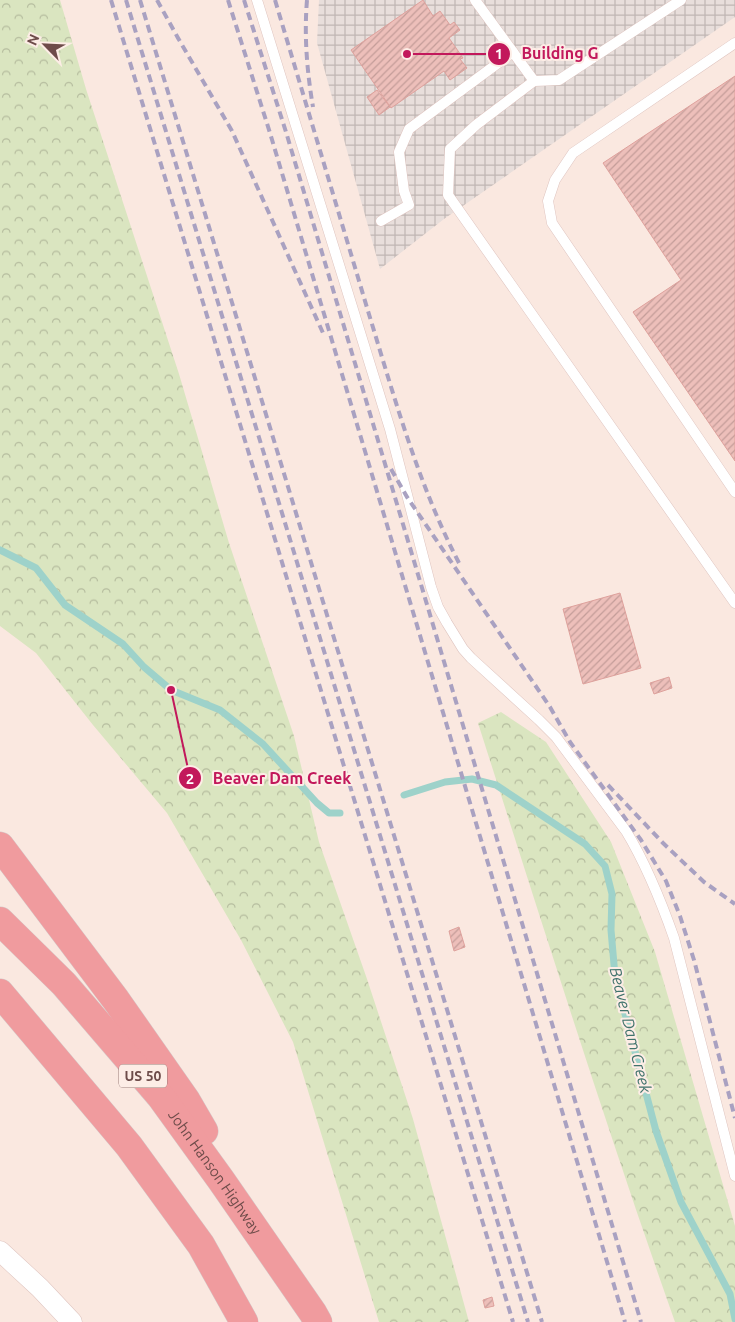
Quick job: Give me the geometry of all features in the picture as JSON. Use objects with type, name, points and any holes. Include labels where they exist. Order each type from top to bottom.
[{"type":"highway","points":[[0,846],[116,1000],[186,1100],[267,1246]]},
{"type":"highway","name":"John Hanson Highway","points":[[0,921],[64,984],[161,1097],[267,1246],[318,1322]]},
{"type":"highway","points":[[0,993],[129,1146],[201,1245],[244,1322]]},
{"type":"street","points":[[0,1251],[40,1288],[72,1322]]},
{"type":"lane","points":[[257,0],[390,429],[431,587],[438,607],[456,638],[471,658],[556,737],[626,831],[634,846],[656,892],[674,938],[735,1176]]},
{"type":"lane","points":[[475,0],[534,81]]},
{"type":"lane","points":[[681,0],[559,80],[534,81],[476,125],[450,149],[448,195],[735,603]]},
{"type":"lane","points":[[735,43],[573,153],[555,180],[548,200],[552,223],[735,492]]},
{"type":"lane","points":[[381,221],[409,205],[404,191],[399,152],[409,129],[513,52]]},
{"type":"shaded area","points":[[319,0],[735,0],[735,17],[444,219],[380,269],[317,43]]},
{"type":"green space","points":[[0,0],[60,0],[86,89],[179,374],[229,543],[294,736],[319,842],[413,1119],[469,1322],[379,1322],[293,1042],[241,940],[167,813],[93,725],[36,653],[0,626]]},
{"type":"green space","points":[[501,712],[546,742],[611,842],[655,952],[735,1226],[735,1322],[675,1322],[599,1098],[478,723]]},
{"type":"building","points":[[423,0],[433,16],[440,11],[450,25],[454,22],[460,30],[449,38],[463,58],[460,59],[467,68],[450,80],[444,71],[391,108],[351,50]]},
{"type":"building","points":[[735,76],[735,461],[633,312],[681,280],[603,163]]},
{"type":"building","points":[[377,90],[390,107],[379,115],[367,97]]},
{"type":"building","points":[[620,593],[641,668],[583,684],[563,609]]},
{"type":"building","points":[[669,677],[672,688],[654,694],[650,683]]},
{"type":"building","points":[[459,927],[465,947],[454,951],[449,931]]},
{"type":"building","points":[[492,1297],[494,1306],[485,1308],[483,1300]]},
{"type":"waterway","name":"Beaver Dam Creek","points":[[0,550],[36,568],[65,605],[123,644],[144,667],[171,690],[220,710],[263,744],[317,803],[329,813],[340,813]]},
{"type":"waterway","name":"Beaver Dam Creek","points":[[404,795],[445,782],[472,779],[496,785],[585,844],[605,866],[612,894],[611,930],[615,976],[656,1131],[681,1202],[730,1294],[735,1319]]},
{"type":"railway","points":[[111,0],[513,1322]]},
{"type":"railway","points":[[126,0],[528,1322]]},
{"type":"railway","points":[[140,0],[542,1322]]},
{"type":"railway","points":[[157,0],[232,131],[323,333]]},
{"type":"railway","points":[[228,0],[270,133],[625,1322]]},
{"type":"railway","points":[[244,0],[286,132],[641,1322]]},
{"type":"railway","points":[[275,0],[397,407],[431,502],[459,563]]},
{"type":"railway","points":[[307,0],[307,54],[313,107]]},
{"type":"railway","points":[[391,469],[407,497],[550,707],[570,742],[641,840],[666,881],[680,916],[694,960],[735,1118]]},
{"type":"railway","points":[[608,785],[663,843],[704,882],[735,904]]},
{"type":"place","name":"Building G","points":[[407,54]]},
{"type":"place","name":"Beaver Dam Creek","points":[[171,690]]}]
